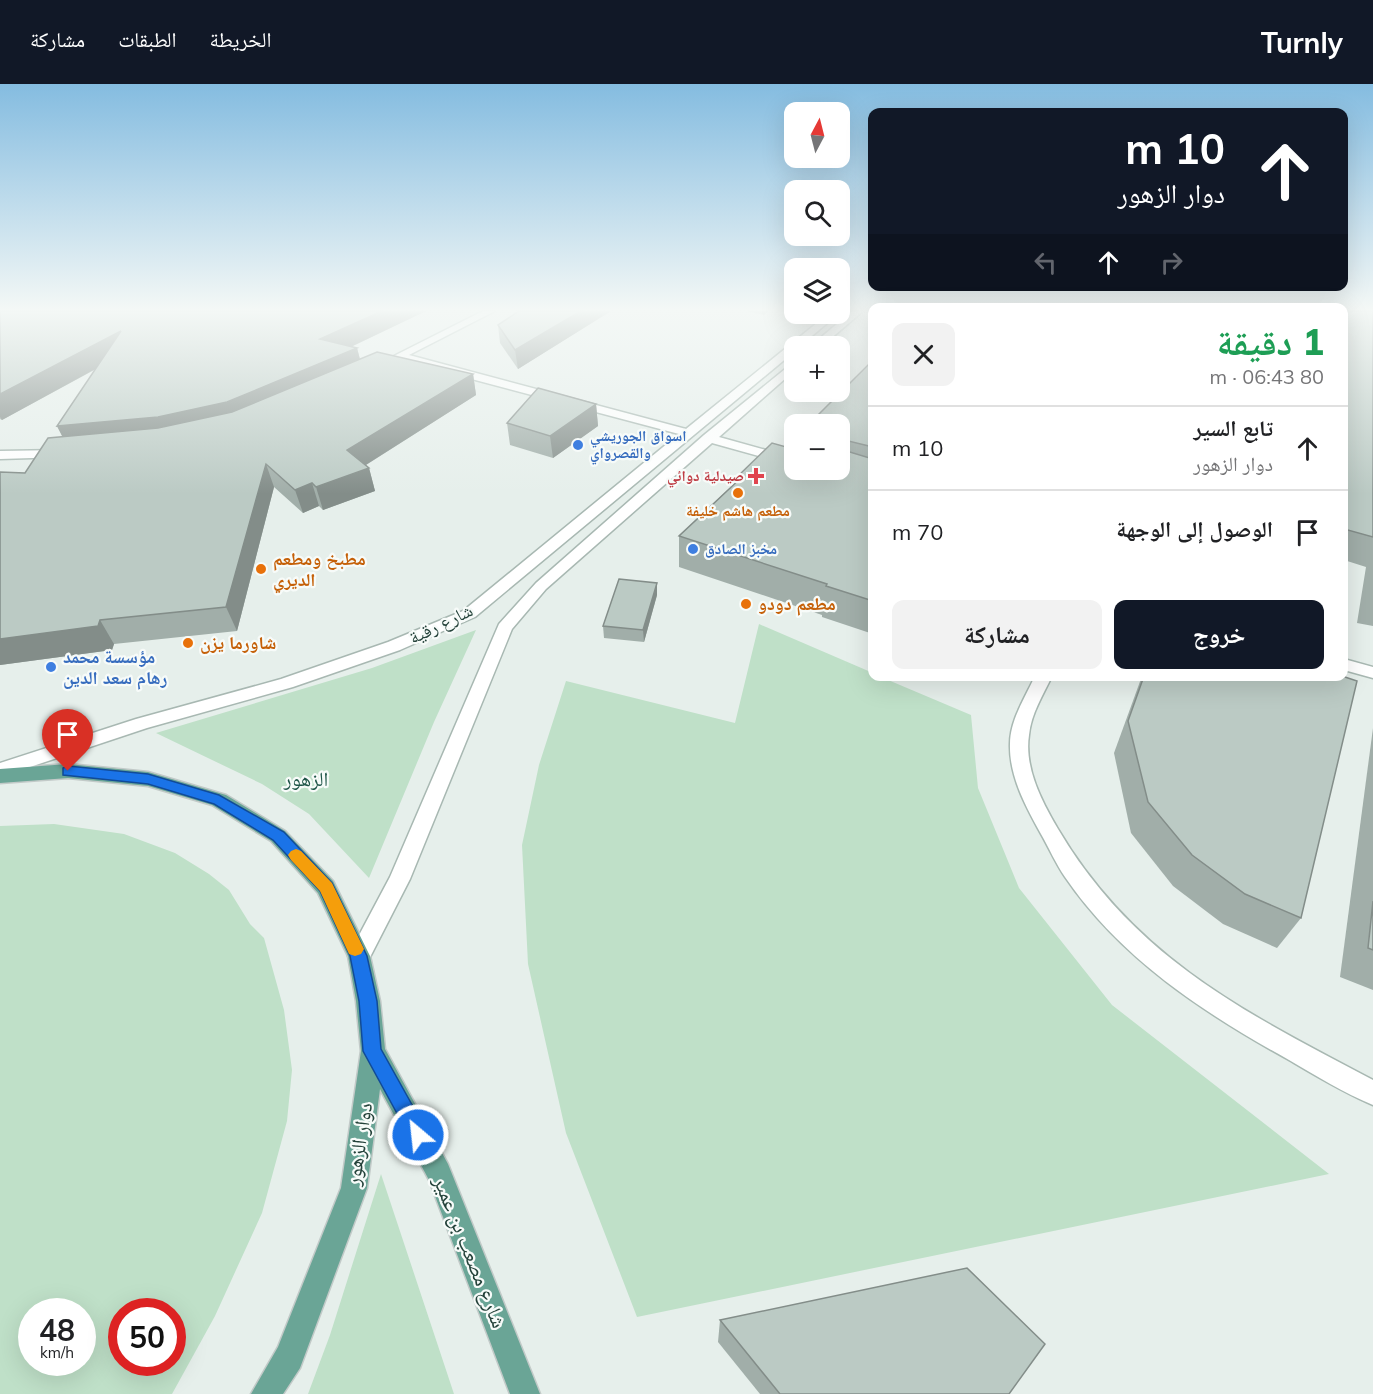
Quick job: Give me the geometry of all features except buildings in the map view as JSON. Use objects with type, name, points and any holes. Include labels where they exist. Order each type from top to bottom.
[{"type":"main road","name":"دوار الزهور","points":[[0,776],[68,771],[148,779],[219,800],[278,836],[326,887],[359,956],[368,1001],[372,1051],[354,1188],[289,1357],[266,1394]]},
{"type":"main road","name":"شارع مصعب بن عمير","points":[[372,1051],[439,1173],[525,1394]]},
{"type":"street","points":[[459,372],[688,433]]},
{"type":"street","name":"شارع رقية","points":[[0,770],[142,723],[298,679],[394,646],[469,614],[762,372]]},
{"type":"street","points":[[359,956],[400,879],[505,627],[541,586],[784,373]]},
{"type":"street","points":[[708,438],[784,459]]},
{"type":"street","points":[[0,455],[78,453]]},
{"type":"street","points":[[1348,665],[1373,672]]},
{"type":"street","points":[[1042,681],[1026,713],[1019,744],[1029,790],[1056,847],[1083,887],[1113,923],[1163,968],[1235,1020],[1373,1093]]},
{"type":"green space","points":[[759,624],[868,671],[868,681],[890,681],[971,715],[978,788],[1019,888],[1112,1005],[1329,1174],[637,1317],[566,1133],[528,964],[522,845],[539,765],[566,681],[735,723]]},
{"type":"green space","points":[[476,630],[434,722],[369,878],[309,814],[262,784],[156,733],[372,668]]},
{"type":"green space","points":[[54,824],[124,834],[175,853],[209,874],[229,890],[250,924],[264,938],[284,1010],[292,1070],[287,1121],[262,1213],[215,1316],[186,1369],[186,1298],[108,1298],[108,1376],[182,1376],[172,1394],[0,1394],[0,826]]},
{"type":"green space","points":[[381,1174],[454,1394],[308,1394],[330,1335]]},
{"type":"slow traffic","points":[[296,855],[326,887],[355,949]]},
{"type":"place","name":"اسواق الجوريشي والقصرواي","points":[[578,445]]},
{"type":"place","name":"صيدلية دوائي","points":[[756,476]]},
{"type":"place","name":"مطعم هاشم خليفة","points":[[738,493]]},
{"type":"place","name":"مخبز الصادق","points":[[693,549]]},
{"type":"place","name":"مطبخ ومطعم الديري","points":[[261,569]]},
{"type":"place","name":"مطعم دودو","points":[[746,604]]},
{"type":"place","name":"شاورما يزن","points":[[188,643]]},
{"type":"place","name":"مؤسسة محمد رهام سعد الدين","points":[[51,667]]},
{"type":"district","name":"الزهور","points":[[306,779]]},
{"type":"route","points":[[68,771],[148,779],[219,800],[278,836],[326,887],[359,956],[368,1001],[372,1051],[418,1135]]}]
